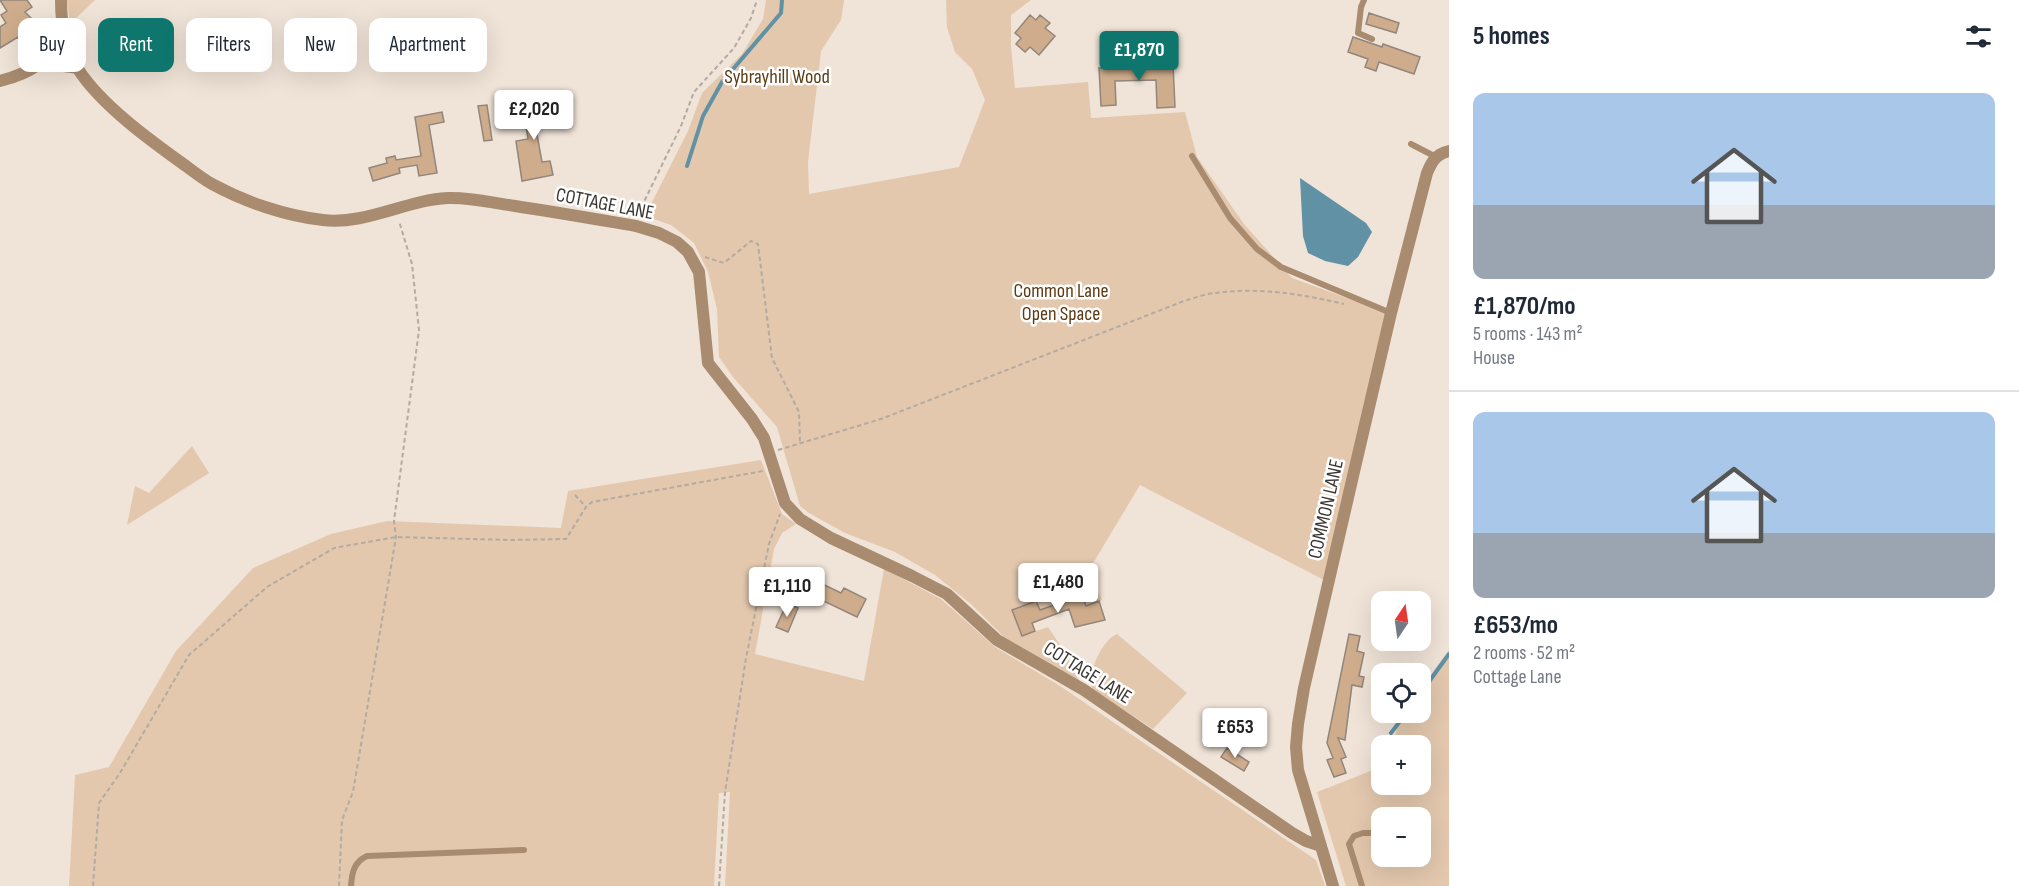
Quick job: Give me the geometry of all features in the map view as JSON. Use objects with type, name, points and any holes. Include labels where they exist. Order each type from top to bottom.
[{"type":"street","name":"COTTAGE LANE","points":[[61,0],[63,18]]},
{"type":"street","points":[[0,81],[27,72]]},
{"type":"street","name":"COTTAGE LANE","points":[[81,72],[91,86],[127,121],[212,184],[251,201],[309,219],[326,221],[351,219],[446,198],[475,199],[636,226],[659,233],[677,242],[688,252],[699,272],[708,363],[752,418],[770,453],[785,503],[800,519],[831,538],[947,594],[997,640],[1084,690],[1292,833],[1321,846]]},
{"type":"street","points":[[1436,157],[1448,151]]},
{"type":"street","name":"COMMON LANE","points":[[1334,886],[1298,770],[1296,747],[1298,724],[1304,688],[1391,313],[1427,173],[1436,157]]},
{"type":"lane","points":[[1364,0],[1360,7],[1358,33],[1372,39]]},
{"type":"lane","points":[[1411,144],[1436,157]]},
{"type":"lane","points":[[1192,156],[1230,218],[1257,249],[1281,267],[1391,313]]},
{"type":"lane","points":[[1362,886],[1349,844],[1354,836],[1371,833]]},
{"type":"lane","points":[[351,886],[355,866],[360,859],[367,856],[524,850]]},
{"type":"path","points":[[636,226],[637,215],[681,126],[694,92],[734,48],[751,18],[757,0]]},
{"type":"path","points":[[339,886],[342,820],[353,792],[396,537],[394,521],[419,330],[412,264],[394,210]]},
{"type":"path","points":[[688,252],[723,263],[751,241],[758,244],[772,358],[799,412],[800,442]]},
{"type":"path","points":[[770,453],[881,419],[1184,301],[1214,293],[1266,291],[1296,293],[1350,305]]},
{"type":"path","points":[[93,886],[99,803],[120,773],[189,655],[267,587],[334,548],[396,537],[566,539],[586,507],[592,502],[774,468]]},
{"type":"path","points":[[575,495],[586,507]]},
{"type":"path","points":[[719,886],[725,792],[746,658],[769,544],[785,503]]},
{"type":"green space","points":[[67,0],[95,0],[76,18],[69,18]]},
{"type":"green space","name":"Common Lane Open Space","points":[[766,0],[844,0],[841,20],[821,51],[808,162],[809,194],[959,167],[985,100],[972,69],[955,52],[947,27],[946,0],[1031,0],[1011,15],[1015,88],[1088,82],[1091,118],[1185,112],[1197,157],[1244,224],[1292,278],[1388,313],[1324,580],[1140,485],[1089,570],[1102,600],[1082,609],[1080,603],[1084,601],[1082,595],[1040,610],[1036,601],[1013,610],[1022,636],[1048,627],[1064,651],[1079,681],[1007,640],[972,605],[935,575],[895,552],[845,533],[800,506],[777,427],[733,377],[719,357],[717,309],[708,272],[694,243],[671,225],[645,216],[688,131],[702,93],[742,54],[763,19]]},
{"type":"green space","points":[[192,446],[209,473],[127,525],[135,486],[149,493]]},
{"type":"green space","points":[[761,460],[782,514],[796,524],[782,533],[774,549],[755,654],[864,681],[884,569],[941,599],[995,647],[1060,686],[1316,860],[1325,886],[725,886],[730,792],[719,793],[714,886],[69,886],[75,775],[109,767],[176,651],[253,568],[331,534],[387,521],[561,528],[568,491]]},
{"type":"green space","points":[[1117,634],[1187,693],[1153,729],[1092,689],[1092,674],[1097,658],[1111,637]]},
{"type":"green space","points":[[1449,650],[1449,886],[1346,886],[1317,792],[1371,771],[1371,795],[1431,795],[1431,735],[1396,735],[1398,723],[1431,723],[1431,674]]},
{"type":"water","points":[[1300,178],[1366,223],[1372,232],[1358,257],[1348,266],[1325,261],[1308,253],[1303,236]]},
{"type":"building","points":[[0,0],[27,0],[32,7],[25,12],[31,18],[18,18],[18,37],[0,48],[0,27],[6,23],[1,15],[7,11]]},
{"type":"building","points":[[1369,13],[1399,23],[1396,33],[1366,24]]},
{"type":"building","points":[[1030,15],[1036,20],[1040,15],[1050,23],[1045,28],[1055,36],[1039,55],[1030,47],[1025,52],[1016,44],[1021,38],[1015,33]]},
{"type":"building","points":[[1353,37],[1382,47],[1383,44],[1420,57],[1414,74],[1379,62],[1376,71],[1365,67],[1368,59],[1348,52]]},
{"type":"building","points":[[1173,64],[1175,107],[1157,108],[1156,80],[1115,81],[1116,105],[1101,106],[1099,68]]},
{"type":"building","points":[[552,103],[555,126],[536,129],[542,162],[550,161],[553,175],[522,181],[516,141],[528,139],[525,119],[516,120],[514,108]]},
{"type":"building","points":[[487,105],[492,140],[484,141],[478,106]]},
{"type":"building","points":[[442,112],[444,122],[429,125],[437,173],[419,176],[417,165],[399,168],[400,173],[373,181],[369,168],[387,163],[386,158],[395,156],[396,160],[421,156],[415,117]]},
{"type":"building","points":[[804,568],[815,573],[812,579],[841,593],[844,588],[866,599],[857,617],[786,583],[793,569],[801,573]]},
{"type":"building","points":[[1082,595],[1086,606],[1099,601],[1105,620],[1075,627],[1069,609],[1032,623],[1035,631],[1022,636],[1012,610],[1036,601],[1040,610]]},
{"type":"building","points":[[787,603],[798,608],[788,632],[776,627]]},
{"type":"building","points":[[1349,634],[1360,636],[1357,651],[1364,653],[1359,676],[1364,677],[1362,687],[1352,685],[1345,740],[1338,738],[1346,757],[1341,759],[1346,773],[1334,777],[1327,760],[1333,758],[1327,743]]},
{"type":"building","points":[[1227,748],[1249,762],[1244,771],[1221,757]]},
{"type":"waterway","points":[[687,166],[703,116],[722,82],[781,13],[782,0]]},
{"type":"waterway","points":[[1431,679],[1449,654]]},
{"type":"waterway","points":[[1391,733],[1399,723]]},
{"type":"park label","name":"Sybrayhill Wood","points":[[777,76]]}]
